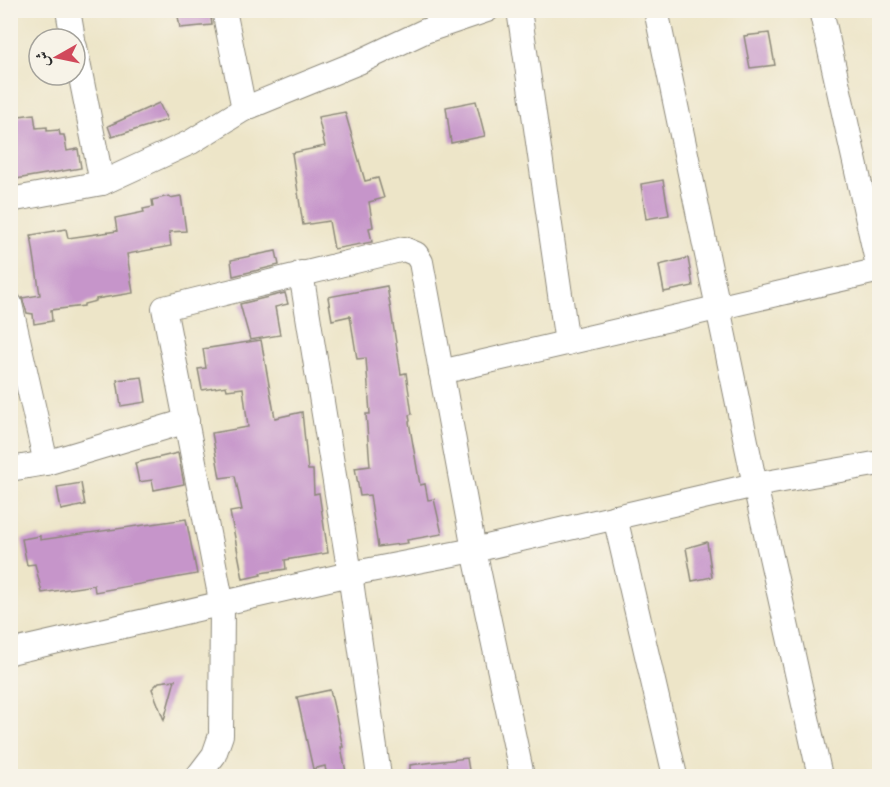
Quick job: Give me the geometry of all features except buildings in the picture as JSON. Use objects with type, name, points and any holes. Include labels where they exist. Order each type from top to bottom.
[{"type":"street","points":[[68,10],[72,27]]},
{"type":"street","points":[[224,10],[244,109]]},
{"type":"street","points":[[10,200],[102,183],[190,142],[244,109],[359,62],[425,31],[487,10]]},
{"type":"street","points":[[519,10],[567,343]]},
{"type":"street","points":[[656,10],[755,485],[820,777]]},
{"type":"street","points":[[441,372],[879,270],[821,10]]},
{"type":"street","points":[[83,87],[102,183]]},
{"type":"street","points":[[198,777],[214,755],[221,735],[222,605],[164,308],[404,249],[416,254],[421,262],[474,550],[522,777]]},
{"type":"street","points":[[301,273],[350,574],[379,777]]},
{"type":"street","points":[[10,304],[46,463]]},
{"type":"street","points":[[10,469],[46,463],[187,421]]},
{"type":"street","points":[[10,652],[350,574],[474,550],[755,485],[879,464]]},
{"type":"street","points":[[615,517],[675,777]]}]
